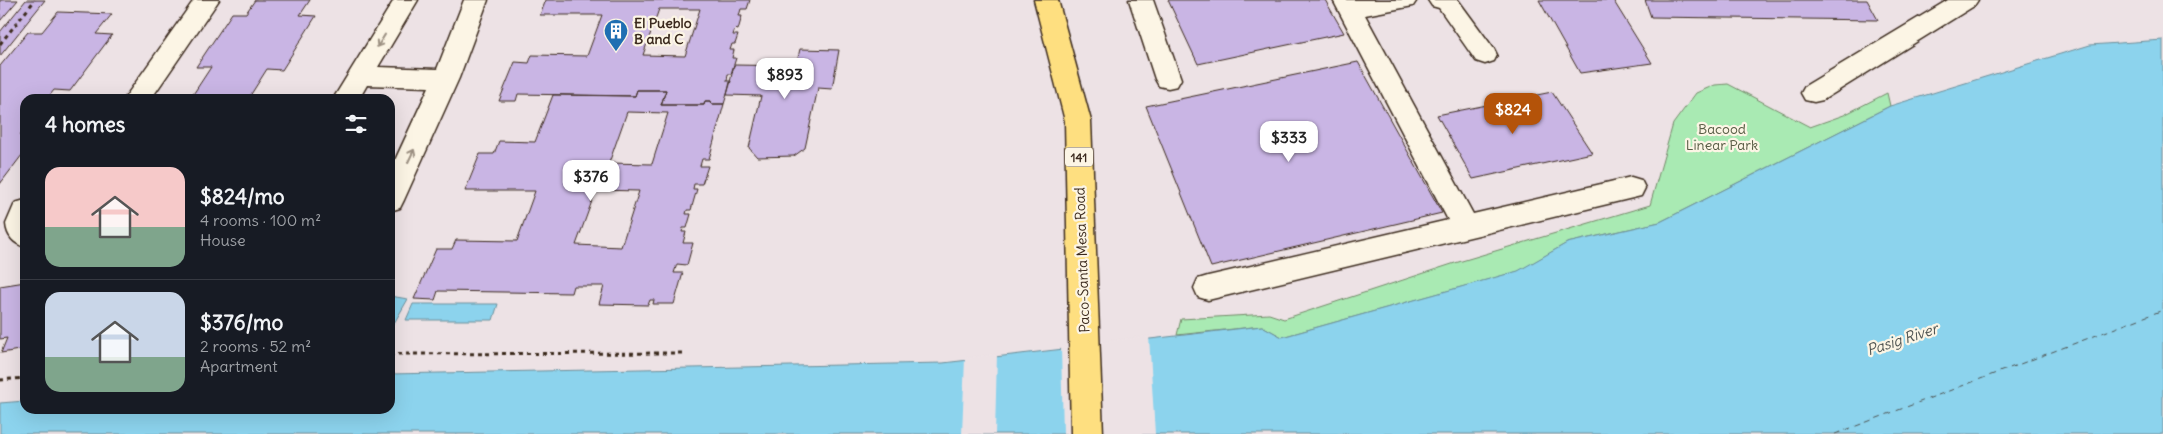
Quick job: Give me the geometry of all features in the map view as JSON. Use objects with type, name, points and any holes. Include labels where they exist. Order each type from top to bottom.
[{"type":"main road","name":"Paco-Santa Mesa Road","points":[[1046,0],[1078,121],[1087,434]]},
{"type":"street","points":[[140,94],[207,0]]},
{"type":"street","points":[[349,94],[406,0]]},
{"type":"street","points":[[395,189],[446,78],[476,0]]},
{"type":"street","points":[[1141,0],[1168,79]]},
{"type":"street","points":[[1405,0],[1347,5],[1466,226]]},
{"type":"street","points":[[1440,0],[1447,2],[1485,55]]},
{"type":"street","points":[[1814,93],[1966,0]]},
{"type":"street","points":[[359,76],[446,78]]},
{"type":"street","points":[[1208,288],[1631,188]]},
{"type":"path","points":[[0,44],[35,0]]},
{"type":"path","points":[[395,354],[684,353]]},
{"type":"path","points":[[0,380],[20,378]]},
{"type":"green space","name":"Bacood Linear Park","points":[[1728,84],[1810,127],[1844,115],[1887,93],[1890,106],[1660,222],[1567,243],[1519,271],[1282,337],[1262,326],[1177,335],[1181,319],[1269,314],[1284,319],[1455,263],[1650,205],[1673,124],[1696,93],[1715,85]]},
{"type":"water","name":"Pasig River","points":[[2163,40],[2163,434],[0,434],[0,403],[20,401],[20,414],[395,414],[395,374],[943,363],[1262,326],[1282,337],[1518,271],[1567,243],[1660,222],[1890,106],[2090,45]]},
{"type":"water","points":[[395,297],[408,299],[395,322]]},
{"type":"water","points":[[413,304],[498,304],[493,320],[406,320]]},
{"type":"pier","points":[[1149,336],[1155,434],[1063,434],[1061,347]]},
{"type":"pier","points":[[997,354],[995,434],[962,434],[965,358]]},
{"type":"building","points":[[0,0],[18,0],[0,21]]},
{"type":"building","points":[[26,0],[45,0],[0,56],[0,32]]},
{"type":"building","points":[[255,0],[310,0],[300,15],[316,16],[282,70],[267,69],[251,94],[193,94],[211,67],[196,67],[232,13],[246,13]]},
{"type":"building","name":"El Pueblo B and C","points":[[546,0],[750,0],[747,9],[741,9],[739,16],[742,16],[738,30],[735,29],[733,35],[738,35],[735,44],[732,44],[730,50],[734,50],[732,58],[736,58],[731,74],[728,74],[727,81],[731,81],[724,104],[711,104],[710,101],[705,101],[704,105],[661,105],[666,90],[637,90],[635,96],[518,94],[516,101],[499,101],[515,62],[529,63],[532,55],[587,56],[602,15],[540,15]],"holes":[[[659,9],[700,9],[685,56],[643,55]]]},
{"type":"building","points":[[1168,0],[1325,0],[1344,33],[1198,64]]},
{"type":"building","points":[[1539,0],[1613,0],[1652,63],[1580,73]]},
{"type":"building","points":[[1645,0],[1867,0],[1878,20],[1651,17]]},
{"type":"building","points":[[58,12],[112,14],[96,34],[112,35],[70,91],[54,90],[51,94],[20,94],[20,158],[0,184],[0,66],[28,32],[42,32]]},
{"type":"building","points":[[800,49],[839,50],[832,89],[818,88],[805,148],[794,156],[757,157],[749,148],[761,96],[727,95],[734,65],[796,66]]},
{"type":"building","points":[[1358,62],[1442,213],[1211,267],[1146,106]]},
{"type":"building","points":[[637,90],[666,90],[661,105],[704,105],[705,101],[710,101],[711,104],[724,104],[709,159],[702,159],[700,166],[708,166],[702,184],[694,184],[693,189],[697,189],[691,210],[687,210],[686,214],[691,214],[687,228],[683,228],[682,232],[686,232],[683,243],[693,243],[687,265],[677,264],[674,273],[683,273],[674,304],[653,304],[654,300],[650,300],[648,305],[599,304],[604,286],[573,286],[571,293],[438,291],[435,300],[414,299],[436,249],[452,249],[456,240],[517,241],[535,191],[465,191],[480,154],[494,154],[499,141],[535,142],[553,95],[635,96]],"holes":[[[627,112],[668,113],[652,164],[609,163]],[[596,190],[639,191],[621,247],[576,245]]]},
{"type":"building","points":[[1552,92],[1592,153],[1473,179],[1437,115]]},
{"type":"building","points":[[20,283],[20,350],[1,353],[7,338],[0,339],[0,286]]},
{"type":"ferry route","points":[[1835,434],[2163,310]]},
{"type":"place","name":"El Pueblo B and C","points":[[616,52]]}]
